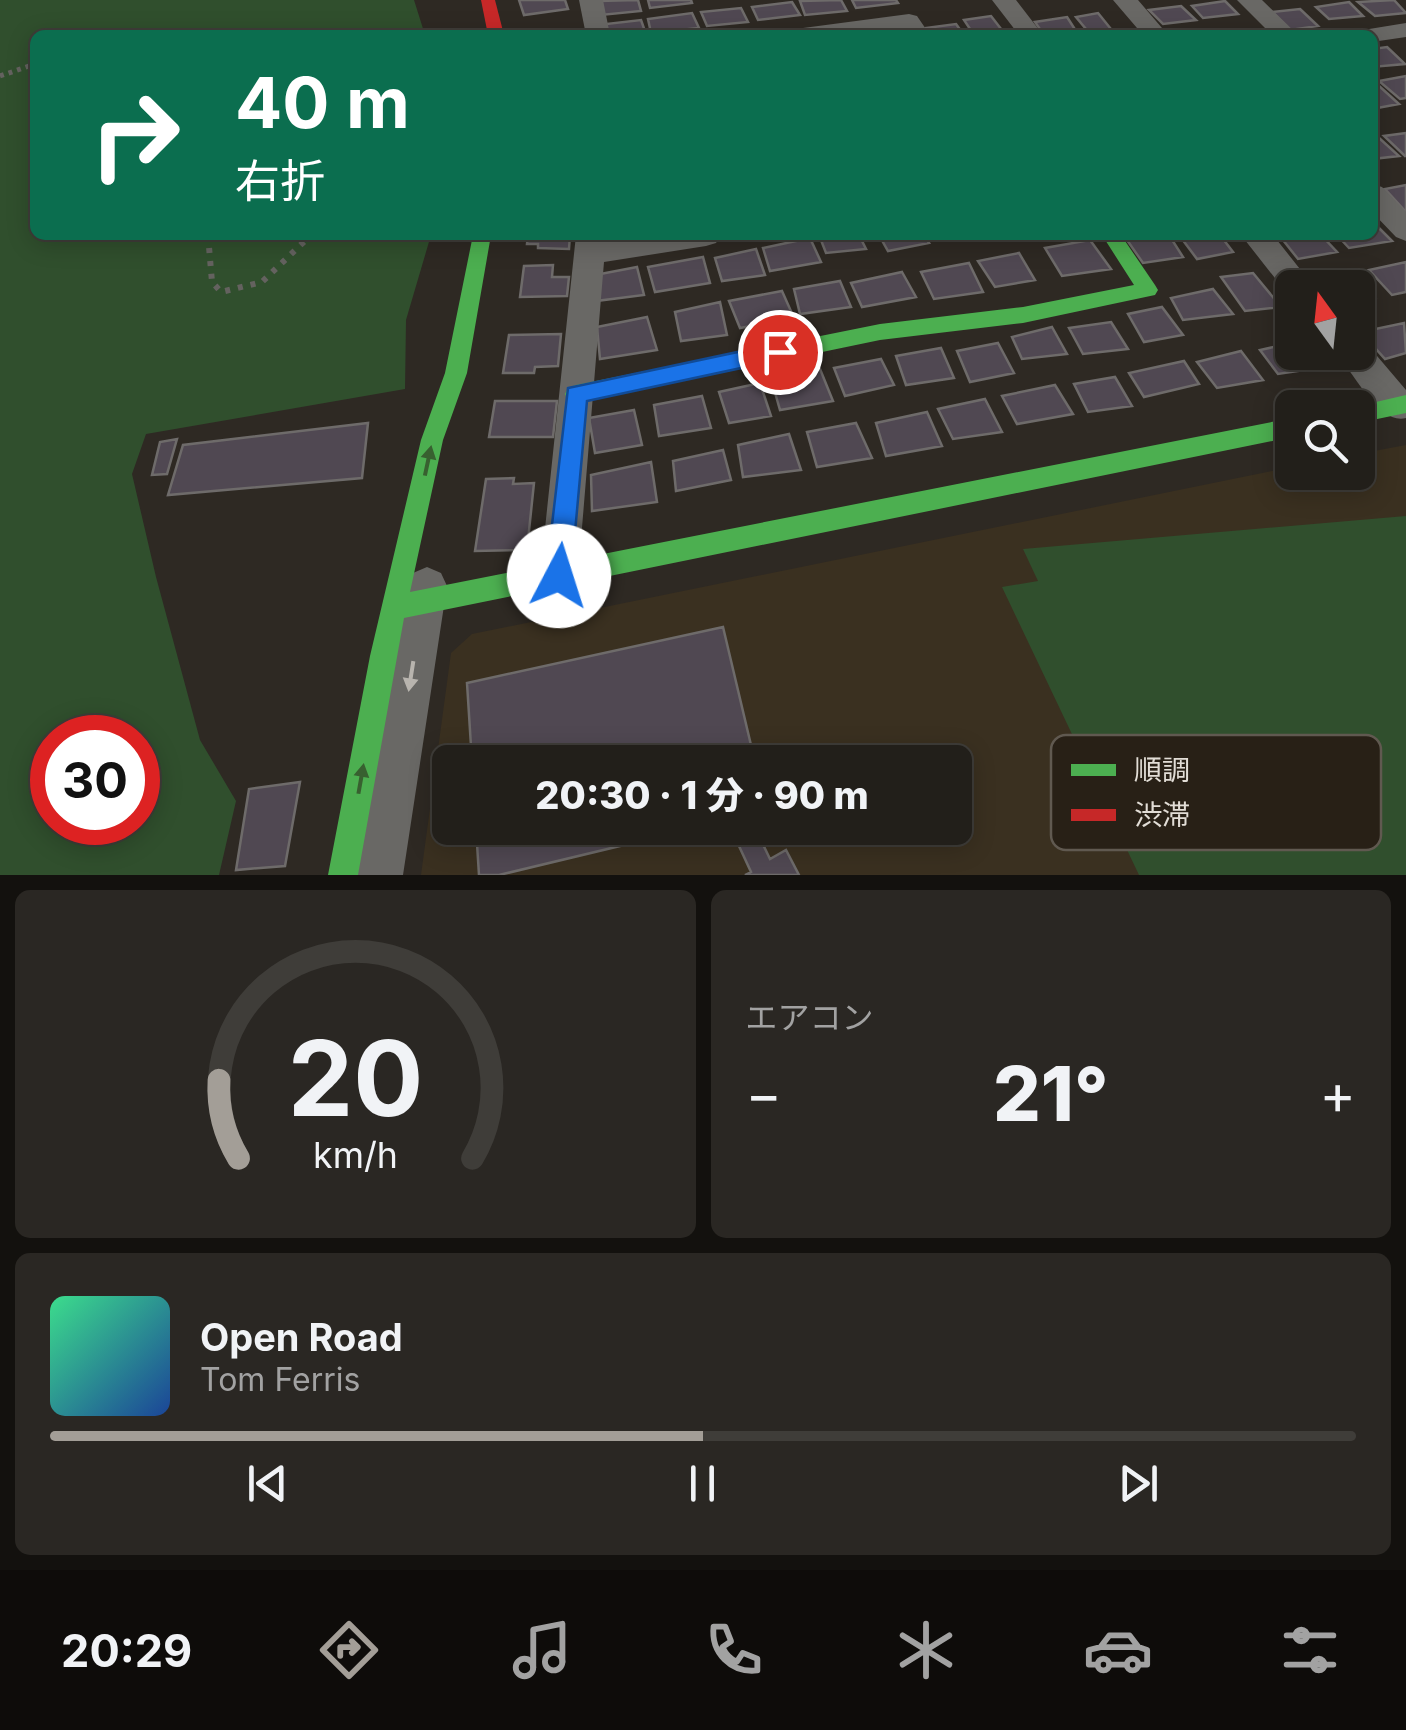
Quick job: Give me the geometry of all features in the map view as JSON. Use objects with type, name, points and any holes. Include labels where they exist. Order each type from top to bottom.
[{"type":"street","points":[[488,0],[495,30]]},
{"type":"street","points":[[590,0],[597,30]]},
{"type":"street","points":[[1004,0],[1027,30]]},
{"type":"street","points":[[1125,0],[1152,30]]},
{"type":"street","points":[[1249,0],[1281,30]]},
{"type":"street","points":[[840,30],[909,21],[915,30]]},
{"type":"street","points":[[1378,34],[1406,30]]},
{"type":"street","points":[[1378,200],[1406,230]]},
{"type":"street","points":[[343,875],[409,606],[453,450],[456,373],[481,240]]},
{"type":"street","points":[[559,576],[590,244],[642,240]]},
{"type":"street","points":[[576,394],[880,332],[1023,315],[1148,290],[1114,240]]},
{"type":"street","points":[[1260,240],[1285,270]]},
{"type":"street","points":[[1371,370],[1403,405]]},
{"type":"street","points":[[1375,411],[1403,405]]},
{"type":"street","points":[[409,606],[1275,431]]},
{"type":"street","points":[[380,875],[409,606]]},
{"type":"path","points":[[0,76],[30,66]]},
{"type":"path","points":[[208,240],[212,282],[221,292],[258,288],[305,240]]},
{"type":"shaded area","points":[[1406,445],[1406,875],[421,875],[432,794],[432,845],[972,845],[972,745],[439,745],[451,653],[472,634],[1275,470],[1275,490],[1375,490],[1375,451]]},
{"type":"green space","points":[[0,0],[414,0],[423,30],[30,30],[30,240],[430,240],[406,320],[405,389],[146,434],[132,474],[200,740],[236,801],[219,875],[0,875]]},
{"type":"green space","points":[[1406,516],[1406,875],[1139,875],[1127,850],[1381,850],[1381,735],[1072,735],[1002,587],[1038,581],[1023,549]]},
{"type":"building","points":[[519,0],[565,0],[568,9],[524,15]]},
{"type":"building","points":[[638,0],[641,11],[601,15],[598,1]]},
{"type":"building","points":[[648,0],[691,0],[692,3],[650,8]]},
{"type":"building","points":[[841,0],[847,11],[805,15],[800,1]]},
{"type":"building","points":[[852,0],[896,0],[898,3],[856,8]]},
{"type":"building","points":[[1394,0],[1406,13],[1375,16],[1358,2]]},
{"type":"building","points":[[1225,1],[1238,14],[1203,18],[1192,6]]},
{"type":"building","points":[[792,2],[800,15],[758,20],[752,7]]},
{"type":"building","points":[[1349,2],[1363,16],[1329,19],[1316,7]]},
{"type":"building","points":[[1181,6],[1196,20],[1163,24],[1149,10]]},
{"type":"building","points":[[741,8],[748,22],[707,26],[701,12]]},
{"type":"building","points":[[1300,9],[1318,26],[1290,30],[1272,12]]},
{"type":"building","points":[[692,13],[699,28],[650,30],[648,19]]},
{"type":"building","points":[[1098,13],[1112,30],[1087,30],[1076,17]]},
{"type":"building","points":[[991,16],[1002,30],[971,30],[964,20]]},
{"type":"building","points":[[1067,17],[1075,30],[1041,30],[1035,22]]},
{"type":"building","points":[[641,20],[645,30],[607,30],[606,24]]},
{"type":"building","points":[[956,24],[960,30],[927,30]]},
{"type":"building","points":[[1387,47],[1405,64],[1378,66],[1378,48]]},
{"type":"building","points":[[1406,76],[1406,98],[1400,99],[1379,81]]},
{"type":"building","points":[[1378,85],[1399,104],[1378,108]]},
{"type":"building","points":[[1406,133],[1406,155],[1405,156],[1384,136]]},
{"type":"building","points":[[1378,137],[1399,156],[1378,158]]},
{"type":"building","points":[[1406,185],[1406,212],[1385,189]]},
{"type":"building","points":[[1378,227],[1392,241],[1349,248],[1342,240],[1378,240]]},
{"type":"building","points":[[527,240],[570,240],[569,249],[527,244]]},
{"type":"building","points":[[811,240],[821,262],[770,271],[763,248]]},
{"type":"building","points":[[821,240],[862,240],[866,249],[826,253]]},
{"type":"building","points":[[882,240],[929,243],[888,251]]},
{"type":"building","points":[[1090,240],[1111,269],[1062,276],[1045,248]]},
{"type":"building","points":[[1127,240],[1172,240],[1183,257],[1143,263]]},
{"type":"building","points":[[1183,240],[1224,240],[1233,252],[1197,259]]},
{"type":"building","points":[[1283,240],[1326,240],[1337,252],[1298,259]]},
{"type":"building","points":[[756,249],[765,275],[722,281],[715,258]]},
{"type":"building","points":[[1019,253],[1035,280],[995,287],[978,261]]},
{"type":"building","points":[[703,257],[710,283],[655,292],[648,267]]},
{"type":"building","points":[[1406,262],[1406,292],[1392,295],[1375,277],[1375,270],[1369,270]]},
{"type":"building","points":[[969,263],[983,292],[934,299],[921,272]]},
{"type":"building","points":[[553,265],[552,277],[569,277],[567,296],[520,297],[524,266]]},
{"type":"building","points":[[637,267],[644,295],[596,301],[595,275]]},
{"type":"building","points":[[902,272],[916,297],[862,307],[851,283]]},
{"type":"building","points":[[1253,273],[1275,300],[1275,308],[1245,311],[1221,277]]},
{"type":"building","points":[[840,281],[851,307],[800,314],[794,289]]},
{"type":"building","points":[[1213,289],[1233,314],[1183,320],[1171,298]]},
{"type":"building","points":[[782,291],[794,318],[740,328],[729,301]]},
{"type":"building","points":[[720,302],[727,335],[681,341],[675,312]]},
{"type":"building","points":[[1162,307],[1183,335],[1144,342],[1128,314]]},
{"type":"building","points":[[647,317],[657,350],[600,359],[597,327]]},
{"type":"building","points":[[1111,322],[1128,349],[1083,354],[1069,328]]},
{"type":"building","points":[[1404,323],[1406,353],[1385,359],[1375,348],[1375,329]]},
{"type":"building","points":[[1052,327],[1067,354],[1022,359],[1012,337]]},
{"type":"building","points":[[561,334],[558,366],[535,367],[534,373],[503,373],[509,335]]},
{"type":"building","points":[[998,343],[1014,373],[970,382],[957,351]]},
{"type":"building","points":[[1275,347],[1275,370],[1260,350]]},
{"type":"building","points":[[941,348],[954,378],[906,385],[896,356]]},
{"type":"building","points":[[1241,351],[1263,380],[1217,388],[1197,362]]},
{"type":"building","points":[[881,359],[894,385],[845,396],[834,368]]},
{"type":"building","points":[[1184,361],[1199,384],[1144,397],[1129,373]]},
{"type":"building","points":[[820,369],[833,401],[780,410],[772,382]]},
{"type":"building","points":[[1115,377],[1132,406],[1088,412],[1074,384]]},
{"type":"building","points":[[760,383],[771,416],[729,423],[719,392]]},
{"type":"building","points":[[1055,385],[1073,414],[1017,424],[1002,396]]},
{"type":"building","points":[[702,396],[711,428],[659,436],[654,405]]},
{"type":"building","points":[[985,399],[1002,432],[953,439],[938,409]]},
{"type":"building","points":[[495,401],[557,401],[553,437],[489,437]]},
{"type":"building","points":[[634,410],[642,445],[595,453],[589,418]]},
{"type":"building","points":[[927,412],[942,446],[886,456],[876,423]]},
{"type":"building","points":[[368,423],[362,478],[168,495],[183,445]]},
{"type":"building","points":[[856,423],[872,458],[817,467],[807,432]]},
{"type":"building","points":[[789,434],[801,470],[743,477],[738,445]]},
{"type":"building","points":[[177,439],[167,474],[152,475],[160,442]]},
{"type":"building","points":[[723,450],[731,480],[676,491],[673,461]]},
{"type":"building","points":[[651,462],[657,502],[592,511],[591,475]]},
{"type":"building","points":[[514,478],[513,484],[534,483],[527,550],[475,551],[486,479]]},
{"type":"building","points":[[723,627],[751,745],[471,745],[467,683]]},
{"type":"building","points":[[300,782],[285,866],[236,870],[249,789]]},
{"type":"building","points":[[477,845],[624,845],[499,875],[479,875]]},
{"type":"building","points":[[739,845],[763,845],[770,859],[786,850],[799,875],[745,875],[751,872]]},
{"type":"traffic: fast","points":[[343,875],[383,656],[432,440],[456,373],[481,240]]},
{"type":"traffic: fast","points":[[576,394],[880,332],[1023,315],[1148,290],[1114,240]]},
{"type":"traffic: fast","points":[[1375,410],[1406,404]]},
{"type":"traffic: fast","points":[[394,608],[1275,431]]},
{"type":"traffic: jam","points":[[488,0],[495,30]]},
{"type":"route","points":[[559,576],[576,394],[780,352]]}]
